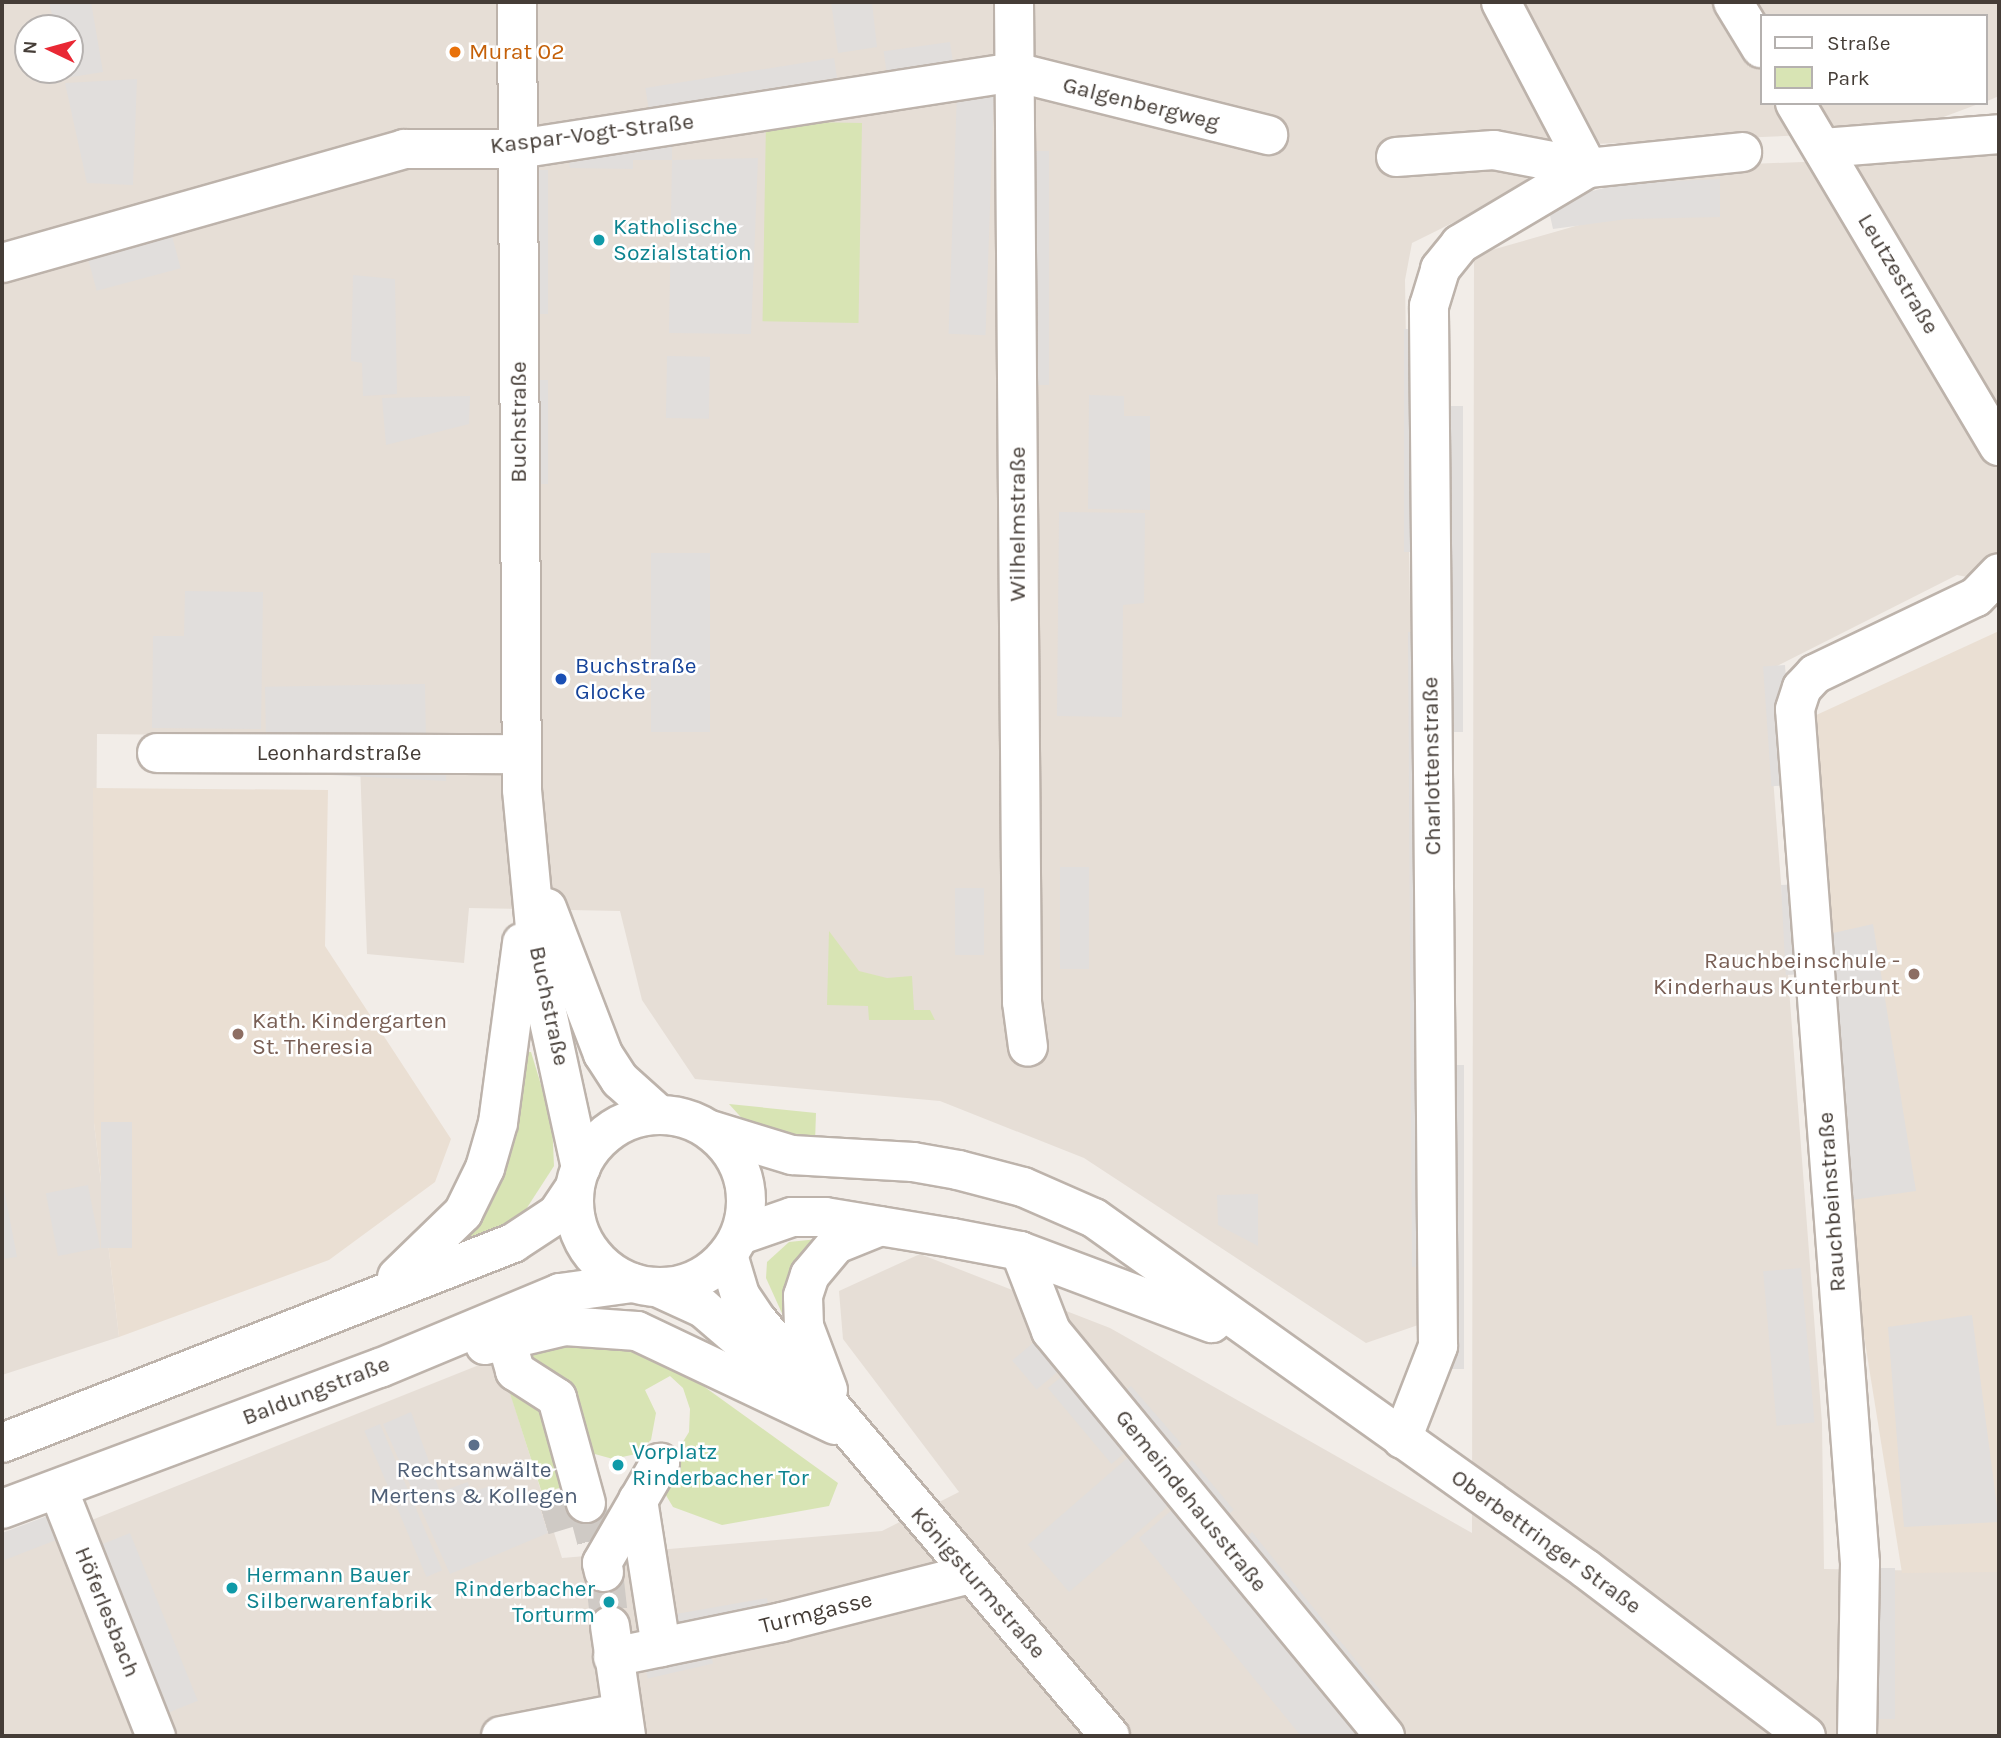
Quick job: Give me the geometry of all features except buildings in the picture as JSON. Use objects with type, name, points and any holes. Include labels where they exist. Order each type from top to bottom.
[{"type":"street","name":"Buchstraße","points":[[517,2],[521,754],[526,842],[540,980],[577,1178]]},
{"type":"street","name":"Wilhelmstraße","points":[[1014,2],[1022,1002],[1028,1047]]},
{"type":"street","points":[[1500,2],[1588,168]]},
{"type":"street","points":[[1733,2],[1759,45]]},
{"type":"street","name":"Kaspar-Vogt-Straße","points":[[2,264],[404,149],[518,149],[1015,72]]},
{"type":"street","name":"Galgenbergweg","points":[[1015,72],[1268,135]]},
{"type":"street","name":"Leutzestraße","points":[[1796,105],[1999,446]]},
{"type":"street","points":[[1823,148],[1999,134]]},
{"type":"street","points":[[1396,157],[1494,150],[1588,168],[1742,152]]},
{"type":"street","name":"Charlottenstraße","points":[[1402,1439],[1438,1346],[1429,306],[1440,268],[1460,244],[1588,168]]},
{"type":"street","name":"Rauchbeinstraße","points":[[1857,1736],[1860,1563],[1796,709],[1802,688],[1815,674],[1976,597],[1999,573]]},
{"type":"street","name":"Leonhardstraße","points":[[157,753],[521,754]]},
{"type":"street","name":"Buchstraße","points":[[526,842],[603,1054],[620,1080],[659,1115]]},
{"type":"street","points":[[383,1289],[463,1213],[485,1168],[498,1123],[530,889]]},
{"type":"street","points":[[2,1443],[383,1289],[536,1232],[612,1129],[659,1115],[685,1118],[710,1130],[730,1151],[743,1177],[747,1206],[734,1245],[697,1278],[646,1286],[611,1272],[587,1246],[574,1213],[577,1178]]},
{"type":"street","name":"Oberbettringer Straße","points":[[710,1130],[792,1155],[913,1161],[1023,1187],[1094,1218],[1280,1355],[1402,1439],[1806,1736]]},
{"type":"street","name":"Oberbettringer Straße","points":[[734,1245],[792,1217],[881,1226],[1020,1251],[1183,1310],[1280,1355]]},
{"type":"street","points":[[846,1430],[812,1353],[803,1296],[810,1275],[836,1244],[881,1226]]},
{"type":"street","name":"Königsturmstraße","points":[[734,1245],[733,1280],[750,1311],[846,1430],[1110,1736]]},
{"type":"street","name":"Gemeindehausstraße","points":[[1020,1251],[1051,1331],[1385,1736]]},
{"type":"street","name":"Königsturmstraße","points":[[646,1286],[703,1308],[846,1430]]},
{"type":"street","name":"Baldungstraße","points":[[2,1509],[380,1368],[560,1293],[646,1286]]},
{"type":"street","points":[[380,1368],[444,1359],[565,1326],[624,1329],[664,1341],[846,1430]]},
{"type":"street","points":[[510,1353],[515,1371],[557,1398],[582,1490],[638,1500]]},
{"type":"street","points":[[604,1572],[602,1563],[660,1464]]},
{"type":"street","name":"Höferlesbach","points":[[58,1489],[156,1736]]},
{"type":"street","points":[[638,1500],[661,1647]]},
{"type":"street","name":"Turmgasse","points":[[623,1725],[612,1641],[661,1647],[970,1574]]},
{"type":"street","points":[[501,1736],[623,1725]]},
{"type":"shaded area","points":[[2,2],[1999,2],[1999,96],[1987,101],[1987,14],[1759,14],[1759,105],[1976,105],[1906,131],[1546,146],[1521,189],[1412,243],[1405,280],[1421,1324],[1366,1343],[1084,1158],[940,1101],[695,1079],[642,1000],[620,911],[469,908],[464,963],[367,954],[359,737],[97,734],[94,1123],[119,1337],[2,1375]]},
{"type":"shaded area","points":[[49,2],[91,2],[103,72],[84,75],[84,14],[52,14]]},
{"type":"shaded area","points":[[831,2],[872,2],[877,47],[838,53]]},
{"type":"shaded area","points":[[950,42],[953,63],[887,72],[884,51]]},
{"type":"shaded area","points":[[834,58],[837,78],[648,108],[645,88]]},
{"type":"shaded area","points":[[137,79],[133,185],[87,183],[65,84]]},
{"type":"shaded area","points":[[957,92],[994,93],[986,335],[949,334]]},
{"type":"shaded area","points":[[672,134],[672,160],[633,160],[633,169],[570,168],[566,146]]},
{"type":"shaded area","points":[[1028,151],[1049,151],[1049,385],[1028,385]]},
{"type":"shaded area","points":[[1999,154],[1999,583],[1957,575],[1765,672],[1822,1423],[1824,1569],[1999,1572],[1999,1736],[2,1736],[2,1556],[499,1357],[562,1558],[882,1531],[959,1492],[843,1339],[839,1291],[920,1254],[1110,1328],[1472,1533],[1474,255],[1649,205],[1652,168]]},
{"type":"shaded area","points":[[758,158],[751,334],[669,333],[672,160]]},
{"type":"shaded area","points":[[528,170],[548,170],[548,314],[528,314]]},
{"type":"shaded area","points":[[1720,179],[1720,217],[1627,219],[1553,229],[1547,202],[1625,183]]},
{"type":"shaded area","points":[[168,221],[181,268],[97,291],[84,244]]},
{"type":"shaded area","points":[[353,275],[395,279],[397,394],[363,396],[362,363],[351,361]]},
{"type":"shaded area","points":[[1404,329],[1422,329],[1422,552],[1404,552]]},
{"type":"shaded area","points":[[667,356],[710,357],[709,419],[666,418]]},
{"type":"shaded area","points":[[529,380],[548,380],[548,484],[529,484]]},
{"type":"shaded area","points":[[1089,395],[1124,396],[1124,416],[1150,416],[1150,510],[1088,509]]},
{"type":"shaded area","points":[[470,396],[469,424],[386,445],[382,398]]},
{"type":"shaded area","points":[[1443,406],[1463,406],[1463,732],[1443,732]]},
{"type":"shaded area","points":[[1059,512],[1145,513],[1144,603],[1123,605],[1122,717],[1057,716]]},
{"type":"shaded area","points":[[651,553],[710,553],[710,732],[651,732]]},
{"type":"shaded area","points":[[185,591],[263,592],[261,729],[152,728],[153,636],[184,636]]},
{"type":"shaded area","name":"Rauchbeinschule - Kinderhaus Kunterbunt","points":[[1999,631],[1999,1572],[1902,1573],[1847,1230],[1812,717]]},
{"type":"shaded area","points":[[1408,632],[1424,632],[1431,1266],[1412,1267]]},
{"type":"shaded area","points":[[1785,665],[1793,785],[1771,786],[1763,667]]},
{"type":"shaded area","points":[[425,684],[426,735],[266,738],[265,687]]},
{"type":"shaded area","points":[[158,747],[447,762],[446,781],[157,766]]},
{"type":"shaded area","name":"Kath. Kindergarten St. Theresia","points":[[93,788],[328,790],[325,946],[451,1139],[435,1182],[329,1260],[119,1337],[94,1123]]},
{"type":"shaded area","points":[[1060,867],[1089,867],[1089,969],[1060,969]]},
{"type":"shaded area","points":[[1801,884],[1806,974],[1786,975],[1781,885]]},
{"type":"shaded area","points":[[955,888],[984,888],[984,955],[955,955]]},
{"type":"shaded area","points":[[1873,924],[1916,1191],[1852,1200],[1833,933]]},
{"type":"shaded area","points":[[1445,1065],[1464,1065],[1464,1369],[1445,1369]]},
{"type":"shaded area","points":[[101,1122],[132,1122],[132,1248],[101,1248]]},
{"type":"shaded area","points":[[2,1178],[17,1257],[2,1259]]},
{"type":"shaded area","points":[[88,1185],[100,1248],[58,1256],[46,1193]]},
{"type":"shaded area","points":[[1258,1194],[1258,1246],[1218,1225],[1217,1195]]},
{"type":"shaded area","points":[[1801,1268],[1815,1422],[1777,1426],[1763,1271]]},
{"type":"shaded area","points":[[1972,1315],[1999,1522],[1904,1527],[1888,1327]]},
{"type":"shaded area","points":[[1039,1338],[1063,1367],[1037,1390],[1012,1360]]},
{"type":"shaded area","points":[[1067,1372],[1131,1448],[1111,1464],[1048,1388]]},
{"type":"shaded area","points":[[1131,1386],[1182,1444],[1166,1458],[1115,1400]]},
{"type":"shaded area","points":[[411,1412],[440,1492],[468,1482],[471,1492],[491,1486],[499,1506],[535,1494],[548,1533],[450,1574],[383,1424]]},
{"type":"shaded area","points":[[380,1424],[442,1570],[426,1577],[364,1431]]},
{"type":"shaded area","points":[[1141,1446],[1182,1494],[1069,1592],[1028,1544]]},
{"type":"shaded area","points":[[1192,1460],[1234,1510],[1218,1523],[1177,1473]]},
{"type":"shaded area","points":[[1186,1498],[1377,1736],[1301,1736],[1139,1538]]},
{"type":"shaded area","points":[[47,1516],[56,1540],[2,1561],[2,1533]]},
{"type":"shaded area","points":[[1252,1532],[1380,1691],[1363,1705],[1234,1546]]},
{"type":"shaded area","points":[[130,1533],[198,1701],[168,1713],[100,1545]]},
{"type":"shaded area","points":[[1878,1568],[1895,1568],[1895,1719],[1878,1719]]},
{"type":"shaded area","points":[[767,1598],[770,1615],[670,1632],[668,1616]]},
{"type":"shaded area","points":[[709,1646],[713,1664],[648,1679],[644,1661]]},
{"type":"green space","points":[[766,121],[862,123],[859,323],[763,321]]},
{"type":"green space","points":[[829,931],[859,971],[887,978],[912,976],[914,1010],[930,1010],[935,1020],[869,1020],[868,1006],[827,1005]]},
{"type":"green space","points":[[518,1051],[531,1052],[552,1121],[554,1166],[521,1217],[468,1246],[463,1236]]},
{"type":"green space","points":[[729,1104],[816,1113],[815,1142],[748,1125]]},
{"type":"green space","points":[[818,1239],[785,1320],[766,1278],[767,1262],[789,1242]]},
{"type":"green space","points":[[594,1341],[645,1354],[681,1370],[838,1483],[829,1506],[722,1525],[673,1507],[664,1492],[665,1471],[689,1432],[690,1409],[683,1388],[670,1376],[645,1390],[656,1413],[651,1440],[636,1454],[613,1459],[591,1453],[519,1352]]},
{"type":"green space","points":[[506,1381],[548,1401],[573,1484],[542,1493]]},
{"type":"tunnel","points":[[543,1516],[586,1503],[602,1563]]},
{"type":"tunnel","points":[[604,1572],[610,1626]]},
{"type":"place","name":"Murat 02","points":[[455,52]]},
{"type":"place","name":"Katholische Sozialstation","points":[[599,240]]},
{"type":"place","name":"Buchstraße Glocke","points":[[561,679]]},
{"type":"place","name":"Rauchbeinschule - Kinderhaus Kunterbunt","points":[[1914,974]]},
{"type":"place","name":"Kath. Kindergarten St. Theresia","points":[[238,1034]]},
{"type":"place","name":"Rechtsanwälte Mertens & Kollegen","points":[[474,1445]]},
{"type":"place","name":"Vorplatz Rinderbacher Tor","points":[[618,1465]]},
{"type":"place","name":"Hermann Bauer Silberwarenfabrik","points":[[232,1588]]},
{"type":"place","name":"Rinderbacher Torturm","points":[[609,1602]]}]
